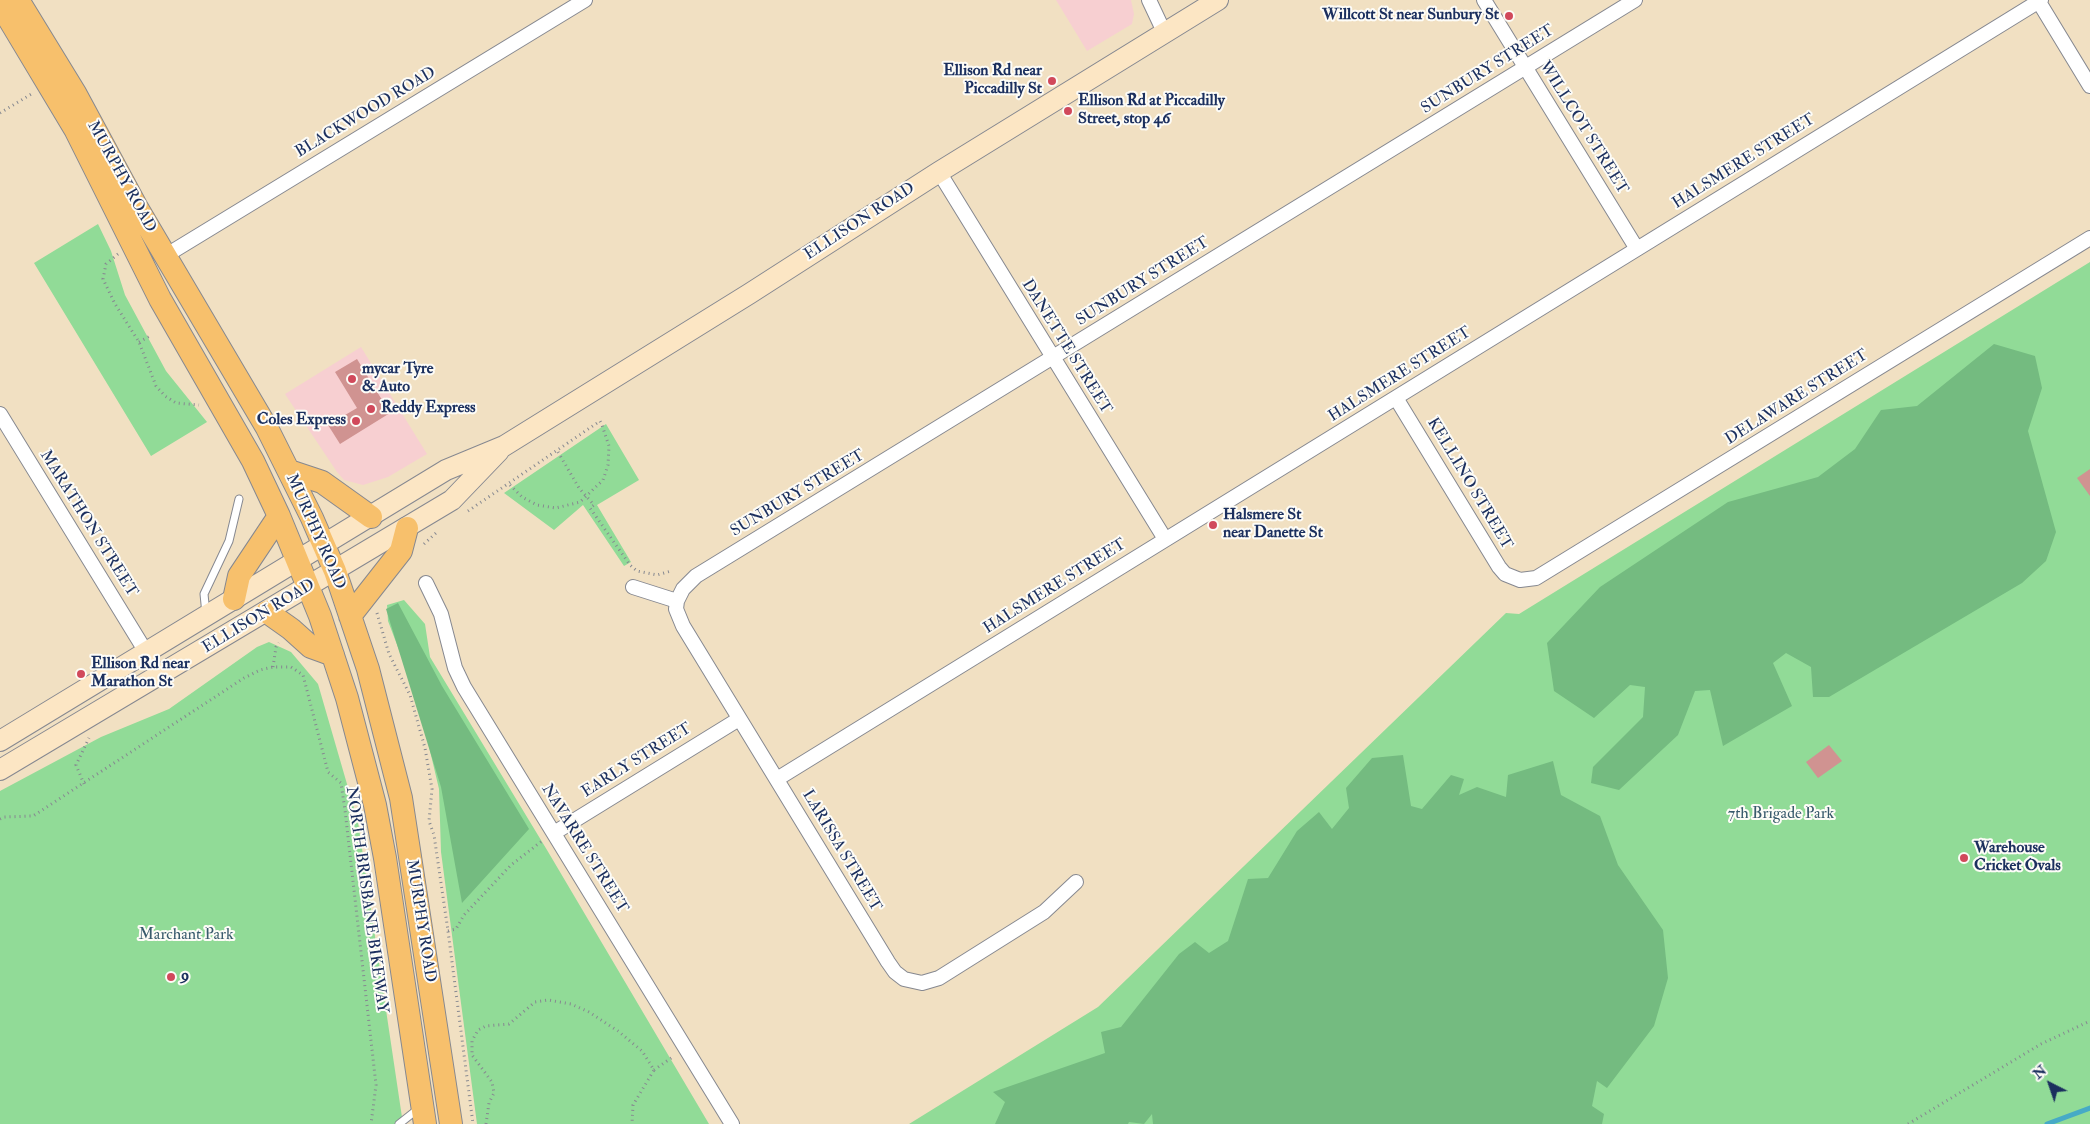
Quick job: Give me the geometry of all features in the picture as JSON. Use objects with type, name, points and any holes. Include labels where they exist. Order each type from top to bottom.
[{"type":"main road","name":"MURPHY ROAD","points":[[18,0],[76,93],[165,256],[239,379],[289,471],[324,544],[335,572],[388,740],[401,798],[451,1124]]},
{"type":"main road","name":"MURPHY ROAD","points":[[0,4],[75,129],[160,298],[234,427],[279,516],[309,587],[333,655],[370,785],[384,850],[424,1115]]},
{"type":"main road","points":[[289,471],[322,482],[371,517]]},
{"type":"main road","points":[[234,599],[239,576],[279,516]]},
{"type":"main road","points":[[350,616],[401,551],[407,528]]},
{"type":"main road","points":[[267,612],[291,629],[311,647],[333,655]]},
{"type":"street","name":"BLACKWOOD ROAD","points":[[165,256],[585,0]]},
{"type":"street","points":[[1149,0],[1165,34]]},
{"type":"street","name":"ELLISON ROAD","points":[[0,742],[446,470],[504,446],[741,299],[939,172],[1218,0]]},
{"type":"street","name":"WILLCOT STREET","points":[[1484,0],[1637,249]]},
{"type":"street","name":"SUNBURY STREET","points":[[677,601],[683,588],[696,576],[1635,0]]},
{"type":"street","points":[[2040,1],[2090,86]]},
{"type":"street","name":"HALSMERE STREET","points":[[777,779],[2040,1]]},
{"type":"street","name":"DANETTE STREET","points":[[939,172],[1165,540]]},
{"type":"street","name":"DELAWARE STREET","points":[[1520,580],[1536,578],[1543,574],[2090,238]]},
{"type":"street","name":"KELLINO STREET","points":[[1396,398],[1499,566],[1505,574],[1520,580]]},
{"type":"street","name":"MARATHON STREET","points":[[0,414],[146,652]]},
{"type":"street","name":"ELLISON ROAD","points":[[0,770],[335,572],[452,500],[504,446]]},
{"type":"street","name":"NAVARRE STREET","points":[[426,583],[441,614],[455,668],[464,688],[732,1124]]},
{"type":"street","points":[[633,587],[677,601]]},
{"type":"street","name":"LARISSA STREET","points":[[677,601],[676,608],[683,626],[892,967],[904,978],[912,982],[922,983],[939,978],[1044,912],[1076,882]]},
{"type":"street","name":"EARLY STREET","points":[[554,833],[739,719]]},
{"type":"lane","name":"ELLISON ROAD","points":[[206,615],[204,594],[229,541],[239,499]]},
{"type":"lane","points":[[399,1124],[424,1115]]},
{"type":"path","points":[[0,113],[33,93]]},
{"type":"path","points":[[118,254],[106,264],[103,278],[115,304],[139,342],[156,386],[176,404],[198,405]]},
{"type":"path","points":[[139,342],[152,335]]},
{"type":"path","points":[[509,484],[522,497],[537,505],[556,508],[574,505],[588,497],[603,480],[608,465],[609,446],[600,421],[558,452],[579,488],[588,497],[594,505],[590,508],[633,569],[658,575],[671,570]]},
{"type":"path","points":[[376,607],[389,654],[410,695],[425,748],[432,789],[429,821],[434,834],[473,1124]]},
{"type":"path","name":"NORTH BRISBANE BIKEWAY","points":[[0,820],[4,817],[33,816],[252,674],[273,666],[291,667],[303,675],[328,772],[341,783],[376,1085],[371,1124]]},
{"type":"path","points":[[84,784],[76,765],[102,710]]},
{"type":"path","points":[[448,931],[456,929],[472,906],[524,853],[554,833]]},
{"type":"path","points":[[486,1124],[488,1103],[494,1093],[492,1082],[472,1055],[472,1041],[478,1030],[486,1026],[509,1024],[535,1002],[548,1000],[571,1004],[589,1012],[618,1031],[642,1051],[654,1070]]},
{"type":"path","points":[[1908,1124],[2041,1044],[2090,1021]]},
{"type":"path","points":[[632,1124],[633,1105],[654,1070],[676,1055]]},
{"type":"shaded area","points":[[1056,0],[1131,0],[1134,14],[1132,24],[1087,51]]},
{"type":"shaded area","points":[[361,347],[427,454],[388,477],[363,485],[344,480],[337,472],[285,394]]},
{"type":"green space","points":[[98,224],[111,251],[125,295],[166,371],[207,422],[151,456],[34,263]]},
{"type":"green space","name":"7th Brigade Park","points":[[2090,262],[2090,1124],[909,1124],[1098,1007],[1506,613],[1519,614]]},
{"type":"green space","points":[[1994,344],[2035,356],[2042,388],[2028,431],[2056,532],[2046,561],[2022,583],[1829,697],[1813,697],[1811,667],[1786,653],[1773,663],[1792,706],[1723,746],[1710,690],[1695,691],[1678,735],[1619,790],[1591,783],[1593,767],[1643,717],[1645,687],[1630,685],[1594,718],[1554,691],[1547,643],[1600,587],[1728,502],[1818,477],[1855,449],[1881,410],[1917,406]]},
{"type":"green space","points":[[606,424],[639,480],[597,505],[631,562],[624,566],[583,505],[554,530],[504,493]]},
{"type":"green space","points":[[404,600],[425,624],[430,657],[709,1124],[477,1124],[441,852],[439,789],[418,700],[388,621],[387,605]]},
{"type":"green space","points":[[398,603],[442,686],[529,829],[462,903],[441,787],[386,609]]},
{"type":"green space","name":"Marchant Park","points":[[269,642],[291,652],[318,684],[358,822],[403,1124],[0,1124],[0,791],[101,737],[169,709],[257,647]]},
{"type":"green space","points":[[1403,755],[1411,806],[1422,809],[1451,775],[1464,779],[1459,795],[1477,787],[1506,797],[1508,775],[1553,761],[1561,795],[1600,816],[1618,865],[1663,930],[1668,978],[1654,1026],[1607,1088],[1597,1081],[1592,1106],[1604,1114],[1602,1124],[1153,1124],[1152,1114],[1144,1124],[1129,1122],[1128,1124],[995,1124],[1005,1102],[993,1092],[1105,1053],[1101,1032],[1121,1027],[1179,954],[1195,942],[1209,953],[1228,941],[1248,879],[1268,878],[1297,831],[1319,812],[1332,829],[1349,808],[1346,788],[1372,758]]},
{"type":"building","points":[[357,359],[390,413],[340,444],[328,425],[357,408],[335,372]]},
{"type":"building","points":[[2090,469],[2090,496],[2077,478]]},
{"type":"building","points":[[1829,745],[1842,761],[1818,778],[1806,762]]},
{"type":"waterway","points":[[2047,1124],[2090,1108]]},
{"type":"place","name":"Willcott St near Sunbury St","points":[[1509,16]]},
{"type":"place","name":"Ellison Rd near Piccadilly St","points":[[1052,81]]},
{"type":"place","name":"Ellison Rd at Piccadilly Street, stop 46","points":[[1068,111]]},
{"type":"place","name":"mycar Tyre & Auto","points":[[352,379]]},
{"type":"place","name":"Reddy Express","points":[[371,409]]},
{"type":"place","name":"Coles Express","points":[[356,421]]},
{"type":"place","name":"Halsmere St near Danette St","points":[[1213,525]]},
{"type":"place","name":"Ellison Rd near Marathon St","points":[[81,674]]},
{"type":"place","name":"Warehouse Cricket Ovals","points":[[1964,858]]},
{"type":"place","name":"9","points":[[171,977]]}]
